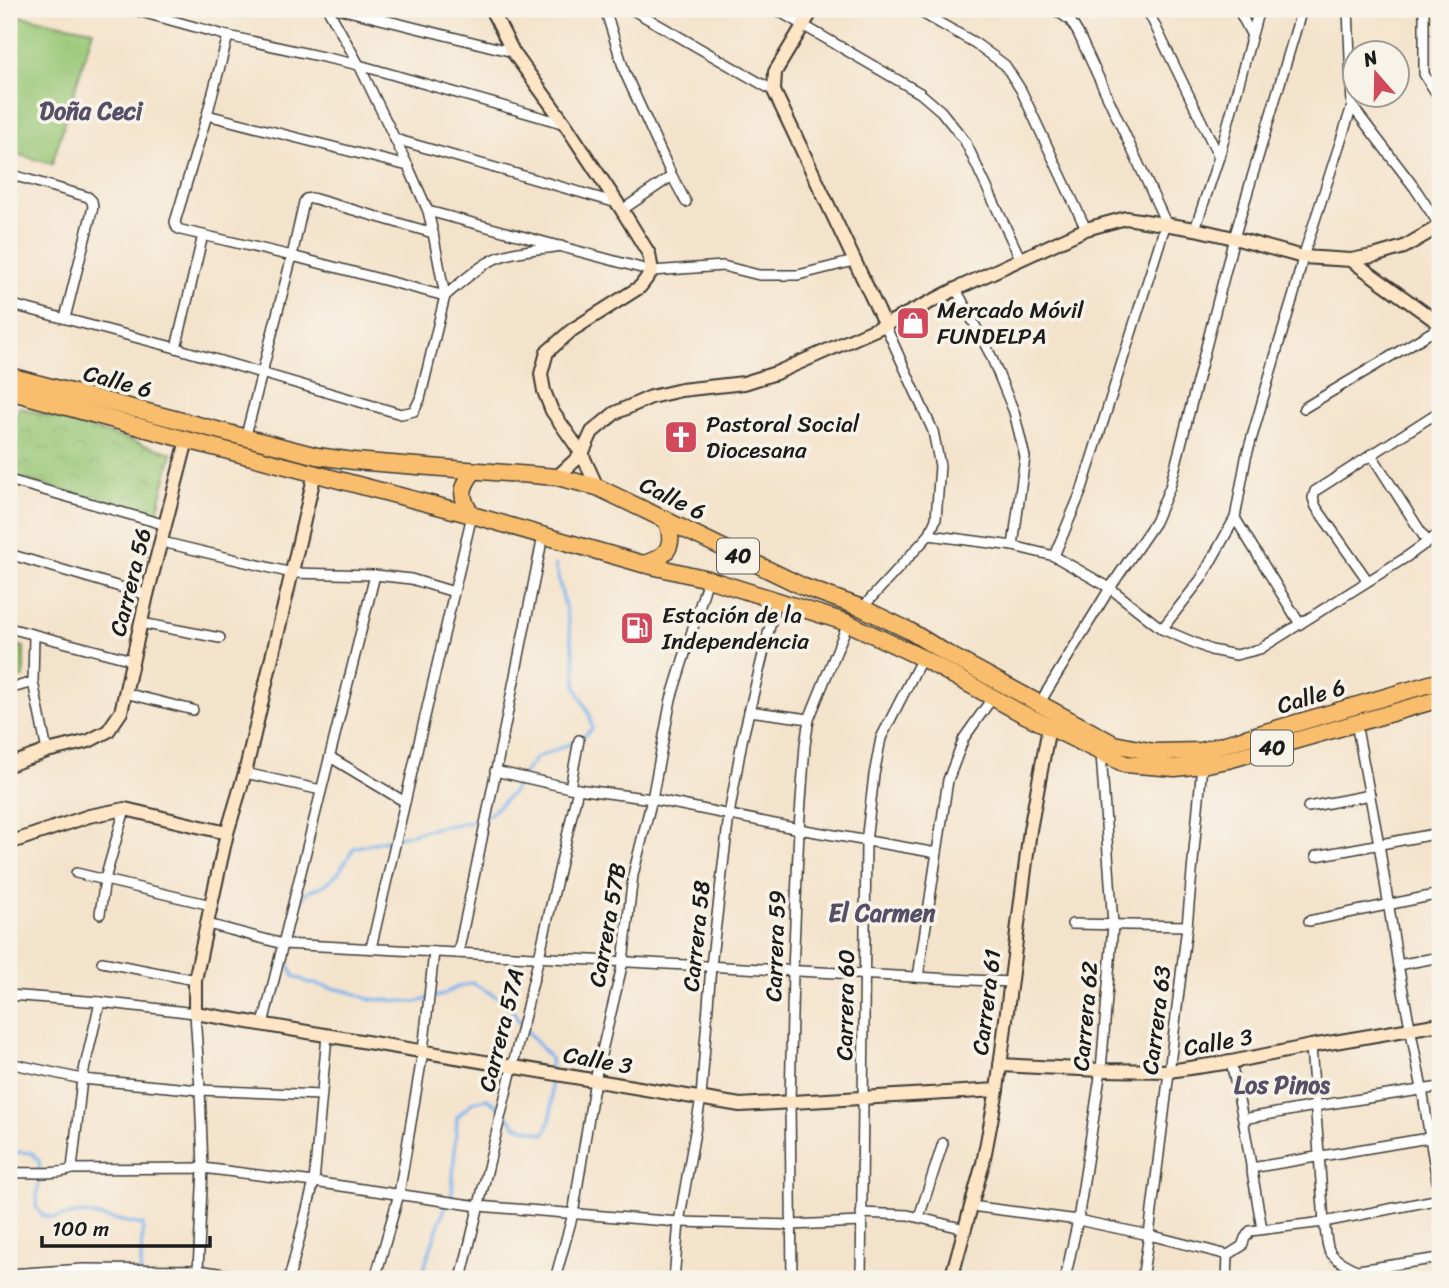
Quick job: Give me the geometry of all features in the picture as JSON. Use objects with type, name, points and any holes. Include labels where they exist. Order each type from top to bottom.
[{"type":"highway","name":"Calle 6","points":[[9,376],[317,456],[557,477],[597,487],[804,587],[862,608],[908,630],[1114,744],[1154,752],[1201,751],[1440,681]]},
{"type":"highway","name":"Calle 6","points":[[11,391],[643,564],[708,579],[848,623],[922,658],[1125,764],[1175,768],[1228,760],[1440,699]]},
{"type":"highway","points":[[472,516],[465,505],[463,493],[466,481],[474,471]]},
{"type":"highway","points":[[643,564],[658,560],[669,548],[672,533],[666,519]]},
{"type":"main road","points":[[491,9],[513,52],[565,124],[649,254],[652,271],[640,287],[572,330],[547,352],[541,374],[552,411],[582,454],[597,487]]},
{"type":"main road","points":[[813,9],[775,72],[774,91],[885,326]]},
{"type":"main road","points":[[557,477],[582,454],[592,432],[615,413],[651,397],[681,390],[744,383],[776,373],[885,326],[956,289],[1086,229],[1126,218],[1234,237],[1303,257],[1351,260],[1404,247],[1440,226]]},
{"type":"main road","points":[[1351,260],[1440,326]]},
{"type":"main road","name":"Carrera 56","points":[[47,751],[89,741],[108,731],[121,712],[147,595],[187,440]]},
{"type":"main road","points":[[195,1013],[195,980],[227,833],[245,773],[315,473]]},
{"type":"main road","name":"Carrera 61","points":[[951,1279],[983,1163],[997,1090],[1030,830],[1049,726]]},
{"type":"main road","points":[[9,765],[47,751]]},
{"type":"main road","points":[[9,843],[89,816],[125,809],[227,833]]},
{"type":"main road","name":"Calle 3","points":[[195,1013],[740,1105],[997,1090]]},
{"type":"main road","name":"Calle 3","points":[[1000,1065],[1169,1071],[1440,1024]]},
{"type":"street","points":[[9,304],[176,348],[401,414],[414,411],[420,399],[445,296],[433,233],[428,211],[408,166],[359,65],[328,9]]},
{"type":"street","points":[[340,9],[513,52]]},
{"type":"street","points":[[605,9],[625,73],[686,202]]},
{"type":"street","points":[[631,9],[774,91]]},
{"type":"street","points":[[775,9],[920,93],[940,110],[965,141],[1021,260]]},
{"type":"street","points":[[915,9],[975,43],[1005,65],[1021,90],[1086,229]]},
{"type":"street","points":[[1054,9],[1070,20],[1078,33],[1166,223],[1081,492],[1054,555]]},
{"type":"street","points":[[1147,9],[1219,157]]},
{"type":"street","points":[[1238,9],[1251,34]]},
{"type":"street","points":[[1195,229],[1219,157],[1259,9]]},
{"type":"street","points":[[1039,704],[1110,588],[1155,522],[1170,487],[1234,237],[1302,9]]},
{"type":"street","points":[[1348,9],[1349,38]]},
{"type":"street","points":[[1424,9],[1424,74],[1440,99]]},
{"type":"street","points":[[134,10],[228,36],[359,65],[565,124]]},
{"type":"street","points":[[228,36],[175,222],[177,228],[445,296]]},
{"type":"street","points":[[1162,629],[1201,579],[1235,518],[1246,458],[1303,257],[1351,108]]},
{"type":"street","points":[[1354,108],[1440,226]]},
{"type":"street","points":[[207,115],[408,166]]},
{"type":"street","points":[[394,139],[620,206],[672,176]]},
{"type":"street","points":[[9,174],[88,197],[92,201],[93,207],[65,318]]},
{"type":"street","points":[[245,439],[306,199],[312,198],[433,233]]},
{"type":"street","points":[[428,211],[652,271],[723,266],[759,275],[798,275],[854,261]]},
{"type":"street","points":[[176,348],[202,235]]},
{"type":"street","points":[[445,296],[492,260],[561,246]]},
{"type":"street","points":[[956,289],[991,356],[1014,412],[1025,457],[1013,546]]},
{"type":"street","points":[[862,608],[929,535],[936,519],[940,466],[933,431],[885,326]]},
{"type":"street","points":[[1304,408],[1440,326]]},
{"type":"street","points":[[9,408],[11,391]]},
{"type":"street","points":[[1368,581],[1316,507],[1313,498],[1315,491],[1440,411]]},
{"type":"street","points":[[1371,454],[1428,542]]},
{"type":"street","points":[[9,480],[166,525]]},
{"type":"street","points":[[371,948],[472,516]]},
{"type":"street","points":[[1235,518],[1300,624]]},
{"type":"street","points":[[929,535],[1013,546],[1054,555],[1110,588],[1162,629],[1211,650],[1236,655],[1260,649],[1440,533]]},
{"type":"street","points":[[458,953],[543,536]]},
{"type":"street","points":[[162,542],[292,573],[375,575],[411,579],[454,592]]},
{"type":"street","points":[[9,554],[147,595]]},
{"type":"street","points":[[263,1024],[375,575]]},
{"type":"street","name":"Carrera 57B","points":[[555,1279],[573,1214],[595,1080],[623,962],[633,875],[652,799],[671,699],[708,579]]},
{"type":"street","name":"Carrera 58","points":[[674,1279],[679,1222],[701,1098],[711,966],[729,816],[742,741],[776,601]]},
{"type":"street","points":[[141,622],[220,638]]},
{"type":"street","name":"Carrera 59","points":[[792,1279],[790,1102],[793,971],[799,829],[808,719],[848,623]]},
{"type":"street","points":[[9,628],[132,660]]},
{"type":"street","points":[[34,635],[33,682],[47,751]]},
{"type":"street","name":"Carrera 60","points":[[860,1279],[866,842],[881,738],[922,658]]},
{"type":"street","points":[[9,689],[33,682]]},
{"type":"street","points":[[125,692],[193,709]]},
{"type":"street","points":[[918,977],[948,780],[964,738],[993,697]]},
{"type":"street","points":[[749,711],[808,719]]},
{"type":"street","points":[[971,1206],[1078,1220],[1228,1255],[1242,1246],[1250,1231],[1324,1222],[1440,1199],[1435,1136],[1410,1029],[1380,844],[1356,723]]},
{"type":"street","name":"Carrera 57A","points":[[461,1279],[539,957],[573,788],[579,740]]},
{"type":"street","name":"Carrera 62","points":[[1065,1279],[1078,1220],[1101,1070],[1113,925],[1101,753]]},
{"type":"street","points":[[330,757],[405,802]]},
{"type":"street","name":"Carrera 63","points":[[1142,1279],[1187,926],[1202,765]]},
{"type":"street","points":[[495,771],[573,788],[652,799],[866,842],[937,853]]},
{"type":"street","points":[[245,773],[321,790]]},
{"type":"street","points":[[1308,807],[1370,795]]},
{"type":"street","points":[[100,914],[105,879],[125,809]]},
{"type":"street","points":[[1317,856],[1440,833]]},
{"type":"street","points":[[76,873],[211,905]]},
{"type":"street","points":[[1309,921],[1440,894]]},
{"type":"street","points":[[208,924],[283,944],[1010,982]]},
{"type":"street","points":[[1072,924],[1187,926]]},
{"type":"street","points":[[375,1279],[399,1194],[423,1051],[435,952]]},
{"type":"street","points":[[1398,965],[1440,957]]},
{"type":"street","points":[[102,962],[195,980]]},
{"type":"street","points":[[9,995],[195,1013],[202,1168],[197,1275]]},
{"type":"street","points":[[72,1169],[82,1079],[100,1002]]},
{"type":"street","points":[[289,1279],[314,1182],[327,1035]]},
{"type":"street","points":[[1311,1046],[1324,1222],[1329,1249],[1335,1258],[1382,1279]]},
{"type":"street","points":[[1231,1062],[1262,1229]]},
{"type":"street","points":[[9,1063],[82,1079],[200,1090],[321,1096]]},
{"type":"street","points":[[1243,1119],[1440,1087]]},
{"type":"street","points":[[1251,1168],[1435,1136]]},
{"type":"street","points":[[919,1217],[943,1143]]},
{"type":"street","points":[[9,1173],[72,1169],[202,1168],[478,1206],[573,1214],[679,1222],[791,1224],[908,1215],[965,1229]]},
{"type":"street","points":[[1227,1279],[1228,1255]]},
{"type":"street","points":[[1320,1279],[1358,1270],[1440,1258]]},
{"type":"street","points":[[9,1273],[83,1269],[256,1279]]},
{"type":"green space","points":[[9,14],[93,30],[52,164],[9,152]]},
{"type":"green space","points":[[19,407],[172,453],[156,517],[9,475],[9,446]]},
{"type":"green space","points":[[9,643],[24,647],[24,677],[9,681]]},
{"type":"waterway","points":[[295,912],[306,893],[326,884],[338,873],[354,848],[466,823],[490,814],[511,794],[536,758],[579,740],[592,729],[590,716],[576,687],[567,614],[555,565]]},
{"type":"waterway","points":[[293,923],[286,960],[294,976],[309,983],[351,992],[368,999],[416,1002],[472,983],[506,1002],[550,1058],[551,1069]]},
{"type":"waterway","points":[[420,1279],[452,1193],[457,1117],[473,1102],[487,1099],[502,1109],[515,1125],[544,1134],[551,1114],[550,1076]]},
{"type":"waterway","points":[[9,1153],[32,1153],[39,1161],[36,1207],[42,1215],[53,1218],[81,1213],[143,1225],[140,1279]]},
{"type":"place","name":"Mercado Móvil FUNDELPA","points":[[913,323]]},
{"type":"place","name":"Pastoral Social Diocesana","points":[[681,437]]},
{"type":"place","name":"Estación de la Independencia","points":[[637,628]]},
{"type":"district","name":"Doña Ceci","points":[[91,111]]},
{"type":"district","name":"El Carmen","points":[[882,913]]},
{"type":"district","name":"Los Pinos","points":[[1282,1085]]}]
